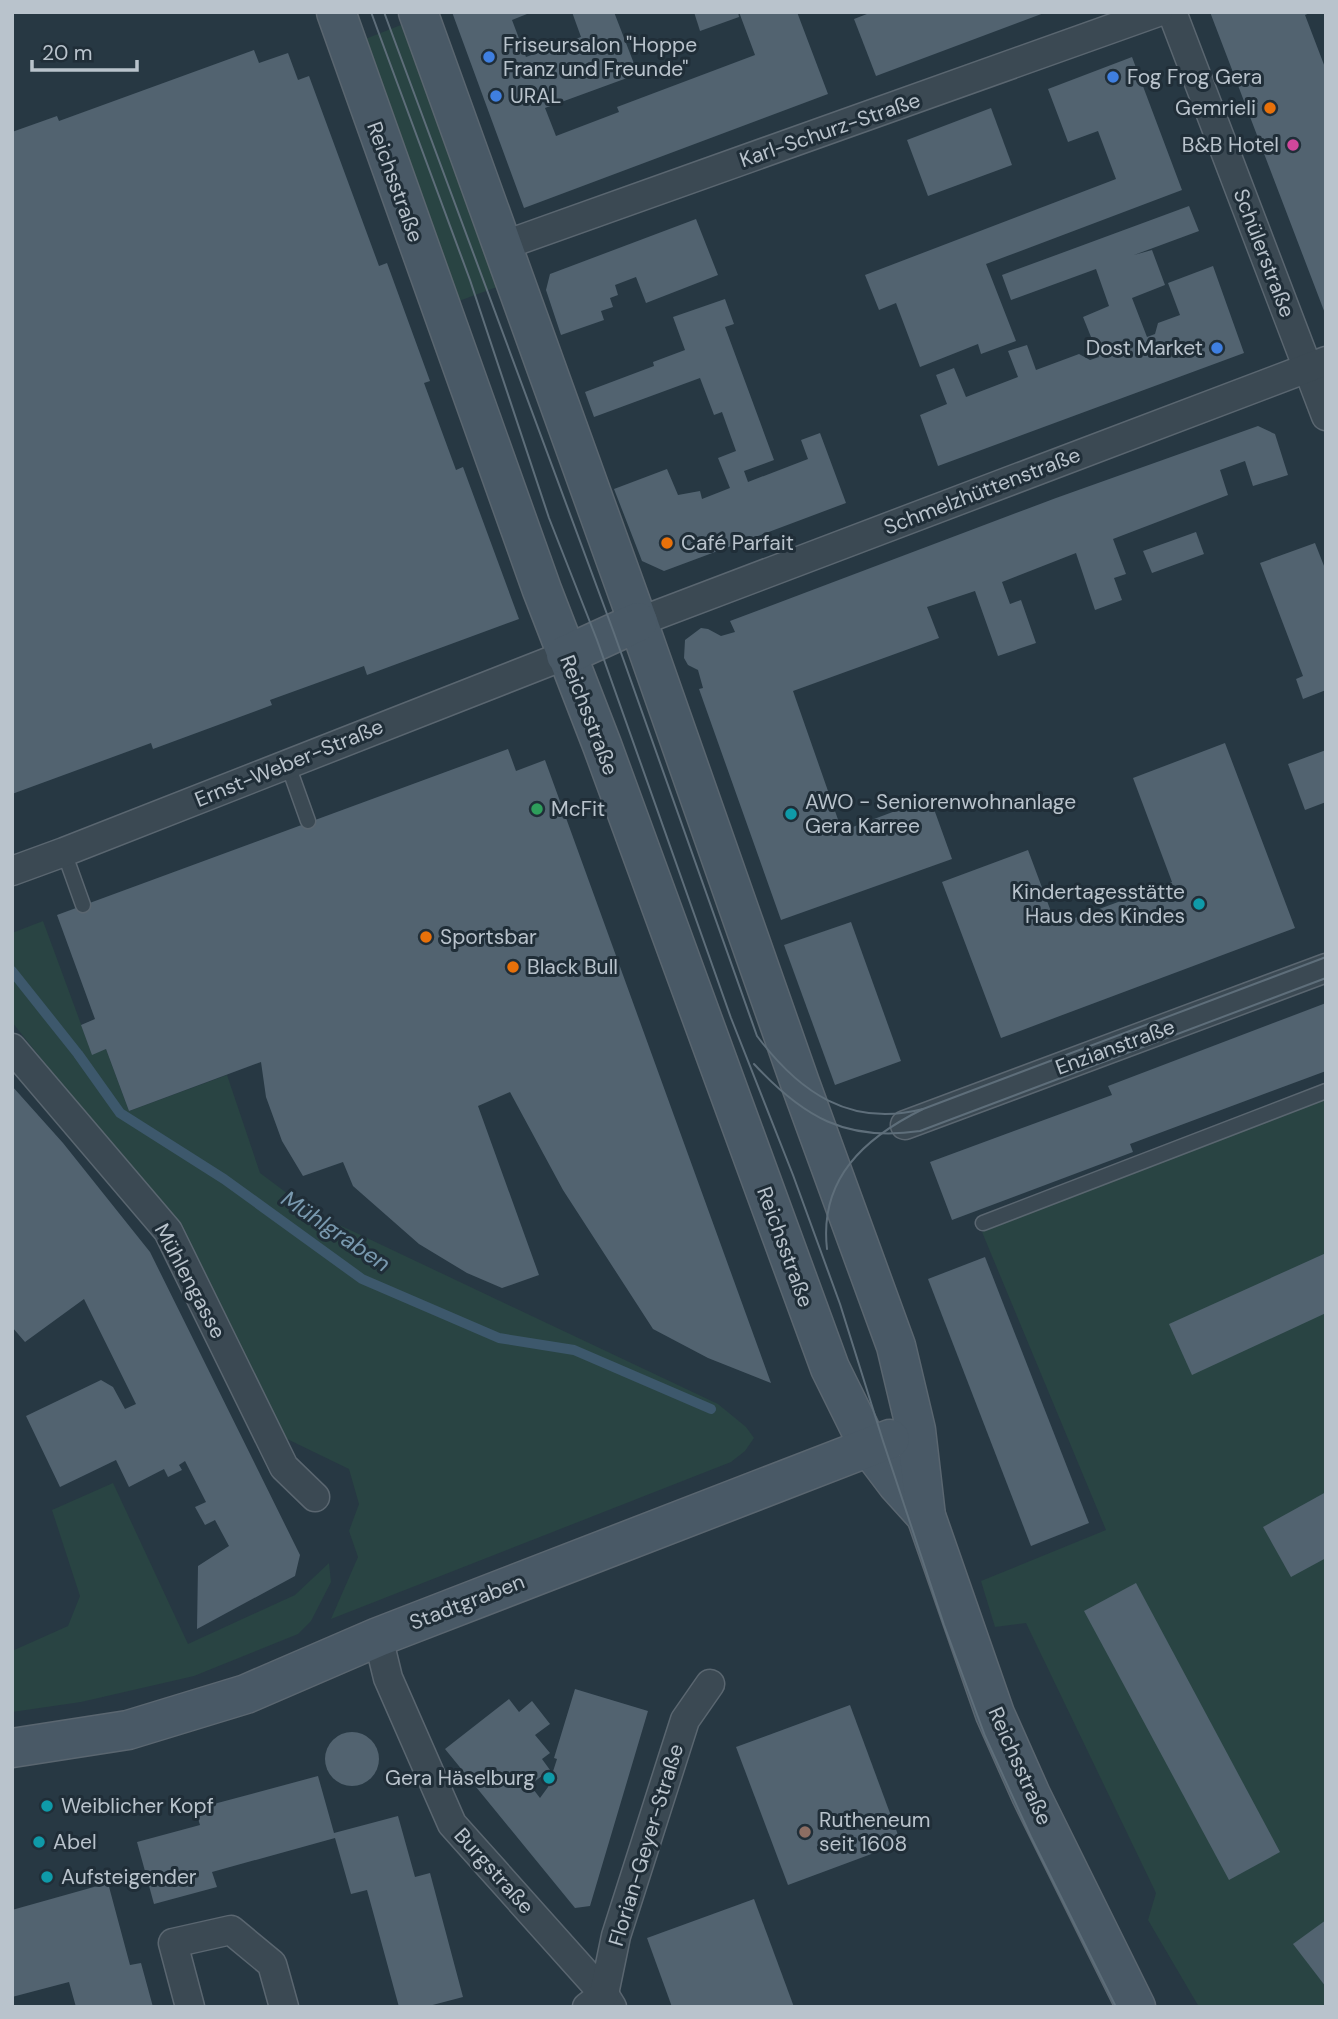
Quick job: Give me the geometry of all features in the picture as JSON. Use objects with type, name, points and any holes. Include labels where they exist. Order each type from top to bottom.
[{"type":"main road","name":"Reichsstraße","points":[[336,12],[566,654],[602,745],[826,1360],[869,1447],[926,1516]]},
{"type":"main road","name":"Reichsstraße","points":[[418,12],[896,1346],[916,1430],[926,1516],[995,1714],[1031,1795],[1136,2007]]},
{"type":"main road","points":[[566,654],[638,622]]},
{"type":"main road","name":"Stadtgraben","points":[[12,1748],[128,1730],[246,1693],[378,1637],[916,1430]]},
{"type":"street","name":"Karl-Schurz-Straße","points":[[502,246],[1127,25],[1157,12]]},
{"type":"street","name":"Schülerstraße","points":[[1172,12],[1317,365],[1326,416]]},
{"type":"street","name":"Schmelzhüttenstraße","points":[[638,622],[1317,365]]},
{"type":"street","name":"Ernst-Weber-Straße","points":[[12,871],[566,654]]},
{"type":"street","name":"Enzianstraße","points":[[905,1125],[1326,968]]},
{"type":"street","name":"Mühlengasse","points":[[12,1048],[168,1231],[284,1467],[315,1497]]},
{"type":"street","name":"Burgstraße","points":[[378,1637],[388,1678],[452,1824],[601,2002]]},
{"type":"street","name":"Florian-Geyer-Straße","points":[[601,2002],[616,1936],[685,1720],[710,1684]]},
{"type":"street","points":[[190,2007],[173,1943],[231,1930],[272,1964],[284,2007]]},
{"type":"lane","points":[[288,765],[308,821]]},
{"type":"lane","points":[[64,852],[83,905]]},
{"type":"lane","points":[[983,1223],[1326,1091]]},
{"type":"green space","points":[[406,23],[505,284],[459,301],[355,43]]},
{"type":"green space","points":[[43,921],[92,1054],[106,1049],[129,1111],[227,1075],[260,1173],[312,1212],[718,1404],[746,1427],[754,1438],[745,1451],[731,1462],[331,1619],[358,1557],[349,1531],[359,1504],[349,1469],[283,1437],[183,1236],[12,1022],[12,933]]},
{"type":"green space","points":[[1326,1095],[1326,2007],[1199,2007],[1148,1920],[1156,1893],[1026,1623],[995,1627],[981,1581],[1106,1530],[982,1232]]},
{"type":"green space","points":[[113,1483],[188,1644],[295,1595],[329,1563],[331,1582],[311,1621],[298,1634],[194,1676],[81,1702],[12,1712],[12,1651],[68,1626],[80,1596],[52,1510]]},
{"type":"building","points":[[452,12],[532,12],[512,20],[526,57],[581,37],[572,12],[614,12],[638,74],[545,108],[556,136],[619,112],[617,107],[755,55],[739,12],[797,12],[828,94],[524,208]]},
{"type":"building","points":[[694,12],[738,12],[739,17],[700,31]]},
{"type":"building","points":[[872,12],[1044,13],[876,76],[854,19]]},
{"type":"building","name":"B&B Hotel","points":[[1210,12],[1312,12],[1305,15],[1326,70],[1326,316]]},
{"type":"building","points":[[254,50],[259,63],[288,53],[298,80],[309,76],[379,266],[387,263],[430,381],[424,383],[456,470],[463,467],[519,619],[367,675],[364,666],[270,700],[272,705],[153,749],[151,743],[12,794],[12,132],[57,116],[59,121]]},
{"type":"building","points":[[1132,57],[1182,190],[986,264],[1016,341],[981,354],[978,344],[920,367],[896,303],[879,310],[865,275],[1116,179],[1098,131],[1068,142],[1048,89]]},
{"type":"building","points":[[991,108],[1012,165],[928,196],[907,140]]},
{"type":"building","points":[[1189,206],[1199,231],[1134,255],[1152,250],[1165,285],[1132,298],[1147,337],[1155,334],[1158,323],[1180,315],[1168,283],[1213,266],[1244,353],[938,466],[920,415],[947,404],[936,375],[954,368],[966,397],[1018,377],[1008,351],[1027,345],[1036,370],[1079,354],[1090,360],[1099,357],[1083,317],[1109,306],[1096,269],[1011,300],[1002,275]]},
{"type":"building","points":[[696,219],[718,275],[646,303],[636,277],[615,285],[618,295],[610,298],[613,307],[601,311],[604,320],[561,335],[546,290],[550,274]]},
{"type":"building","points":[[725,299],[734,324],[725,327],[774,460],[744,471],[748,482],[808,459],[801,440],[820,433],[846,503],[664,571],[642,561],[614,489],[667,469],[678,495],[700,491],[702,499],[730,488],[718,458],[736,451],[722,412],[714,415],[700,378],[594,417],[585,392],[654,366],[653,362],[685,350],[673,317]]},
{"type":"building","points":[[1258,426],[1275,434],[1288,475],[1253,486],[1245,461],[1220,470],[1228,495],[1113,539],[1126,574],[1114,578],[1122,600],[1095,610],[1076,553],[1002,582],[1010,604],[1021,600],[1036,643],[998,656],[975,591],[927,607],[939,638],[793,691],[842,831],[930,798],[952,859],[781,920],[699,689],[703,688],[698,670],[688,665],[684,658],[685,640],[701,628],[721,636],[735,632],[730,621],[1056,498]]},
{"type":"building","points":[[1196,532],[1204,554],[1152,573],[1143,551]]},
{"type":"building","points":[[1315,543],[1326,571],[1326,690],[1303,699],[1296,679],[1303,676],[1260,563]]},
{"type":"building","name":"Kindertagesstätte Haus des Kindes","points":[[1225,743],[1295,928],[1001,1038],[942,882],[1028,850],[1056,925],[1172,882],[1133,778]]},
{"type":"building","points":[[508,749],[516,771],[545,760],[771,1383],[708,1358],[653,1329],[563,1190],[510,1092],[478,1106],[539,1275],[502,1288],[467,1273],[419,1244],[353,1186],[343,1162],[303,1176],[282,1141],[266,1097],[261,1062],[129,1111],[106,1049],[92,1055],[81,1025],[95,1019],[57,915]]},
{"type":"building","points":[[1326,750],[1326,802],[1305,810],[1288,764]]},
{"type":"building","points":[[851,922],[901,1061],[835,1085],[784,945]]},
{"type":"building","points":[[1326,1003],[1326,1071],[1130,1144],[1133,1152],[952,1220],[930,1162],[1112,1095],[1108,1086]]},
{"type":"building","points":[[12,1086],[63,1143],[150,1252],[300,1555],[295,1576],[197,1629],[198,1566],[229,1546],[215,1520],[205,1525],[195,1507],[206,1502],[185,1461],[179,1465],[182,1470],[168,1477],[164,1469],[129,1487],[116,1460],[60,1487],[26,1416],[101,1380],[113,1387],[125,1409],[136,1404],[84,1299],[25,1342],[12,1327]]},
{"type":"building","points":[[1326,1253],[1326,1313],[1192,1375],[1169,1324]]},
{"type":"building","points":[[985,1257],[1089,1523],[1031,1546],[928,1279]]},
{"type":"building","points":[[1326,1492],[1326,1558],[1291,1577],[1263,1527]]},
{"type":"building","points":[[1136,1583],[1280,1852],[1229,1880],[1084,1611]]},
{"type":"building","points":[[575,1689],[648,1711],[590,1906],[575,1908],[445,1749],[509,1699],[519,1712],[532,1701],[550,1724],[535,1735],[550,1753],[542,1759],[550,1770],[530,1785],[540,1798],[548,1787],[557,1759],[554,1758]]},
{"type":"building","points":[[850,1705],[901,1843],[788,1885],[736,1747]]},
{"type":"building","points":[[352,1732],[371,1740],[379,1759],[371,1778],[352,1786],[333,1778],[325,1759],[333,1740]]},
{"type":"building","points":[[318,1776],[334,1833],[398,1816],[415,1877],[430,1873],[463,1997],[425,2007],[399,2007],[367,1890],[351,1894],[335,1838],[212,1872],[217,1887],[154,1904],[137,1842],[200,1825],[195,1809]]},
{"type":"building","points":[[108,1883],[130,1965],[141,1963],[153,2007],[76,2007],[69,1982],[12,1997],[12,1910]]},
{"type":"building","points":[[754,1899],[794,2007],[672,2007],[647,1938]]},
{"type":"building","points":[[1326,1920],[1326,1987],[1293,1944]]},
{"type":"waterway","name":"Mühlgraben","points":[[12,971],[78,1054],[120,1113],[224,1179],[362,1279],[499,1338],[574,1350],[711,1409]]},
{"type":"tram line","points":[[371,12],[470,280],[549,518],[597,640],[731,1018],[840,1304],[944,1625],[985,1736],[1031,1837],[1116,2007]]},
{"type":"tram line","points":[[384,12],[614,633],[757,1036],[790,1074],[828,1101],[849,1109],[872,1113],[897,1114],[923,1109]]},
{"type":"tram line","points":[[827,1249],[826,1224],[830,1202],[838,1182],[865,1148],[902,1120],[923,1109],[1326,957]]},
{"type":"tram line","points":[[754,1064],[790,1098],[828,1122],[870,1133],[920,1131],[1326,978]]},
{"type":"place","name":"Friseursalon \"Hoppe Franz und Freunde\"","points":[[489,57]]},
{"type":"place","name":"Fog Frog Gera","points":[[1113,77]]},
{"type":"place","name":"URAL","points":[[496,96]]},
{"type":"place","name":"Gemrieli","points":[[1270,108]]},
{"type":"place","name":"B&B Hotel","points":[[1293,145]]},
{"type":"place","name":"Dost Market","points":[[1217,348]]},
{"type":"place","name":"Café Parfait","points":[[667,543]]},
{"type":"place","name":"McFit","points":[[537,809]]},
{"type":"place","name":"AWO - Seniorenwohnanlage Gera Karree","points":[[791,814]]},
{"type":"place","name":"Kindertagesstätte Haus des Kindes","points":[[1199,904]]},
{"type":"place","name":"Sportsbar","points":[[426,937]]},
{"type":"place","name":"Black Bull","points":[[513,967]]},
{"type":"place","name":"Gera Häselburg","points":[[549,1778]]},
{"type":"place","name":"Weiblicher Kopf","points":[[47,1806]]},
{"type":"place","name":"Rutheneum seit 1608","points":[[805,1832]]},
{"type":"place","name":"Abel","points":[[39,1842]]},
{"type":"place","name":"Aufsteigender","points":[[47,1877]]}]
